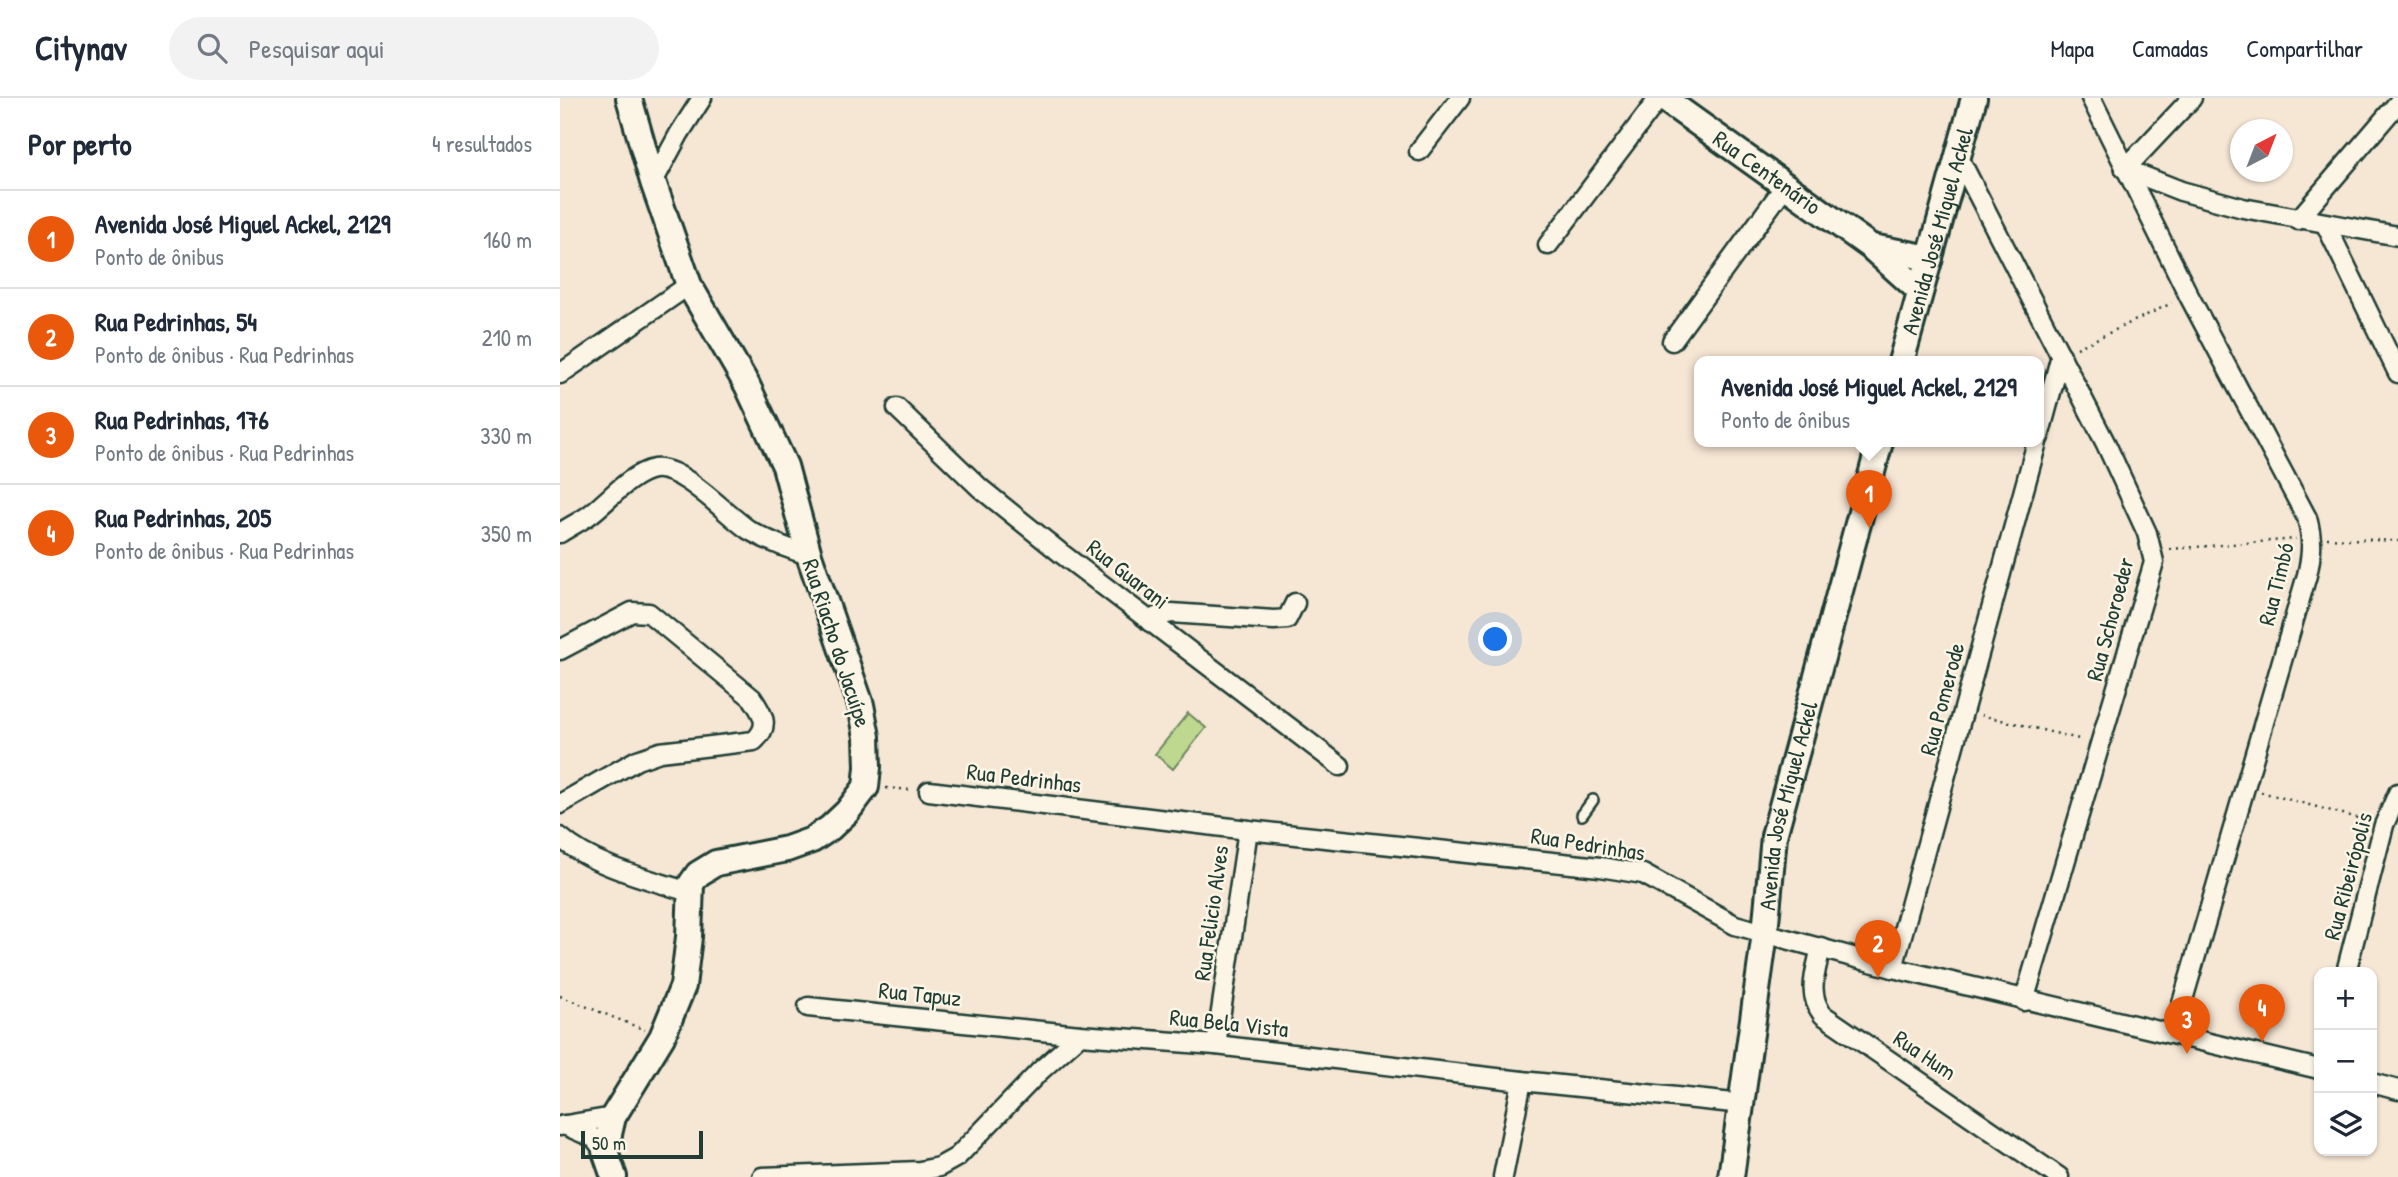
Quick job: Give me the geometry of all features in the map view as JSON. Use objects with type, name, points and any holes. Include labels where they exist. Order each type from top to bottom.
[{"type":"street","name":"Rua Riacho do Jacuípe","points":[[629,98],[653,182],[689,285],[747,385],[785,466],[809,555],[860,705],[867,737],[866,787]]},
{"type":"street","points":[[653,182],[702,98]]},
{"type":"street","points":[[1419,150],[1460,98]]},
{"type":"street","points":[[1548,245],[1661,98]]},
{"type":"street","name":"Rua Centenário","points":[[1661,98],[1871,247],[1920,290]]},
{"type":"street","name":"Avenida José Miguel Ackel","points":[[1903,356],[1975,98]]},
{"type":"street","name":"Rua Timbó","points":[[2091,98],[2189,296],[2307,518],[2312,538],[2312,554],[2307,575],[2173,1034]]},
{"type":"street","points":[[2192,98],[2125,169],[2181,191],[2243,208],[2398,236]]},
{"type":"street","points":[[2298,220],[2398,103]]},
{"type":"street","name":"Rua Schoroeder","points":[[1958,156],[2106,444],[2147,533],[2152,551],[2151,576],[2024,1001]]},
{"type":"street","points":[[1672,341],[1785,186]]},
{"type":"street","points":[[2326,225],[2398,373]]},
{"type":"street","name":"Rua Centenário","points":[[1871,247],[1930,258]]},
{"type":"street","points":[[560,373],[689,285]]},
{"type":"street","points":[[2044,418],[2061,355]]},
{"type":"street","name":"Rua Guarani","points":[[897,408],[980,488],[1150,622],[1340,766]]},
{"type":"street","name":"Avenida José Miguel Ackel","points":[[1731,1177],[1765,933],[1774,836],[1879,447]]},
{"type":"street","name":"Rua Pomerode","points":[[1893,968],[2036,447]]},
{"type":"street","points":[[560,533],[588,516],[639,475],[655,469],[669,471],[688,482],[748,529],[764,538],[809,555]]},
{"type":"street","points":[[1150,622],[1156,617],[1171,613],[1287,619],[1295,603]]},
{"type":"street","points":[[560,650],[632,612],[649,612],[752,698],[765,716],[764,731],[754,741],[660,752],[637,760],[560,804]]},
{"type":"street","points":[[605,1151],[613,1117],[662,1037],[683,986],[689,937],[689,892],[698,874],[716,863],[787,849],[812,840],[847,812],[866,787]]},
{"type":"street","name":"Rua Pedrinhas","points":[[929,791],[1643,874],[1724,921],[1765,933],[2024,1001],[2314,1062]]},
{"type":"street","name":"Rua Ribeirópolis","points":[[2347,967],[2385,825],[2398,793]]},
{"type":"street","name":"Rua Felicio Alves","points":[[1216,1045],[1248,830]]},
{"type":"street","points":[[560,837],[584,853],[628,873],[689,892]]},
{"type":"street","name":"Rua Hum","points":[[1821,947],[1812,990],[1814,1003],[1823,1015],[2059,1177]]},
{"type":"street","name":"Rua Tapuz","points":[[808,1007],[1080,1034]]},
{"type":"street","points":[[1027,1029],[1038,1035],[1045,1044],[1040,1071]]},
{"type":"street","points":[[762,1177],[873,1174],[939,1167],[957,1157],[1040,1071],[1080,1034]]},
{"type":"street","name":"Rua Bela Vista","points":[[1080,1034],[1216,1045],[1743,1104]]},
{"type":"street","points":[[1503,1177],[1522,1081]]},
{"type":"street","points":[[2377,1084],[2398,1090]]},
{"type":"street","points":[[562,1125],[613,1117]]},
{"type":"street","points":[[562,1125],[594,1138],[605,1151],[614,1177]]},
{"type":"lane","points":[[1582,815],[1593,800]]},
{"type":"path","points":[[2061,355],[2189,296]]},
{"type":"path","points":[[2152,551],[2312,538],[2398,541]]},
{"type":"path","points":[[1964,711],[2101,745]]},
{"type":"path","points":[[866,787],[929,791]]},
{"type":"path","points":[[2244,787],[2385,825]]},
{"type":"path","points":[[560,996],[662,1037]]},
{"type":"green space","points":[[1188,713],[1206,728],[1173,769],[1155,754]]},
{"type":"place","name":"Avenida José Miguel Ackel, 2129","points":[[1869,528]]},
{"type":"place","name":"Rua Pedrinhas, 54","points":[[1878,978]]},
{"type":"place","name":"Rua Pedrinhas, 205","points":[[2262,1042]]},
{"type":"place","name":"Rua Pedrinhas, 176","points":[[2187,1054]]}]
